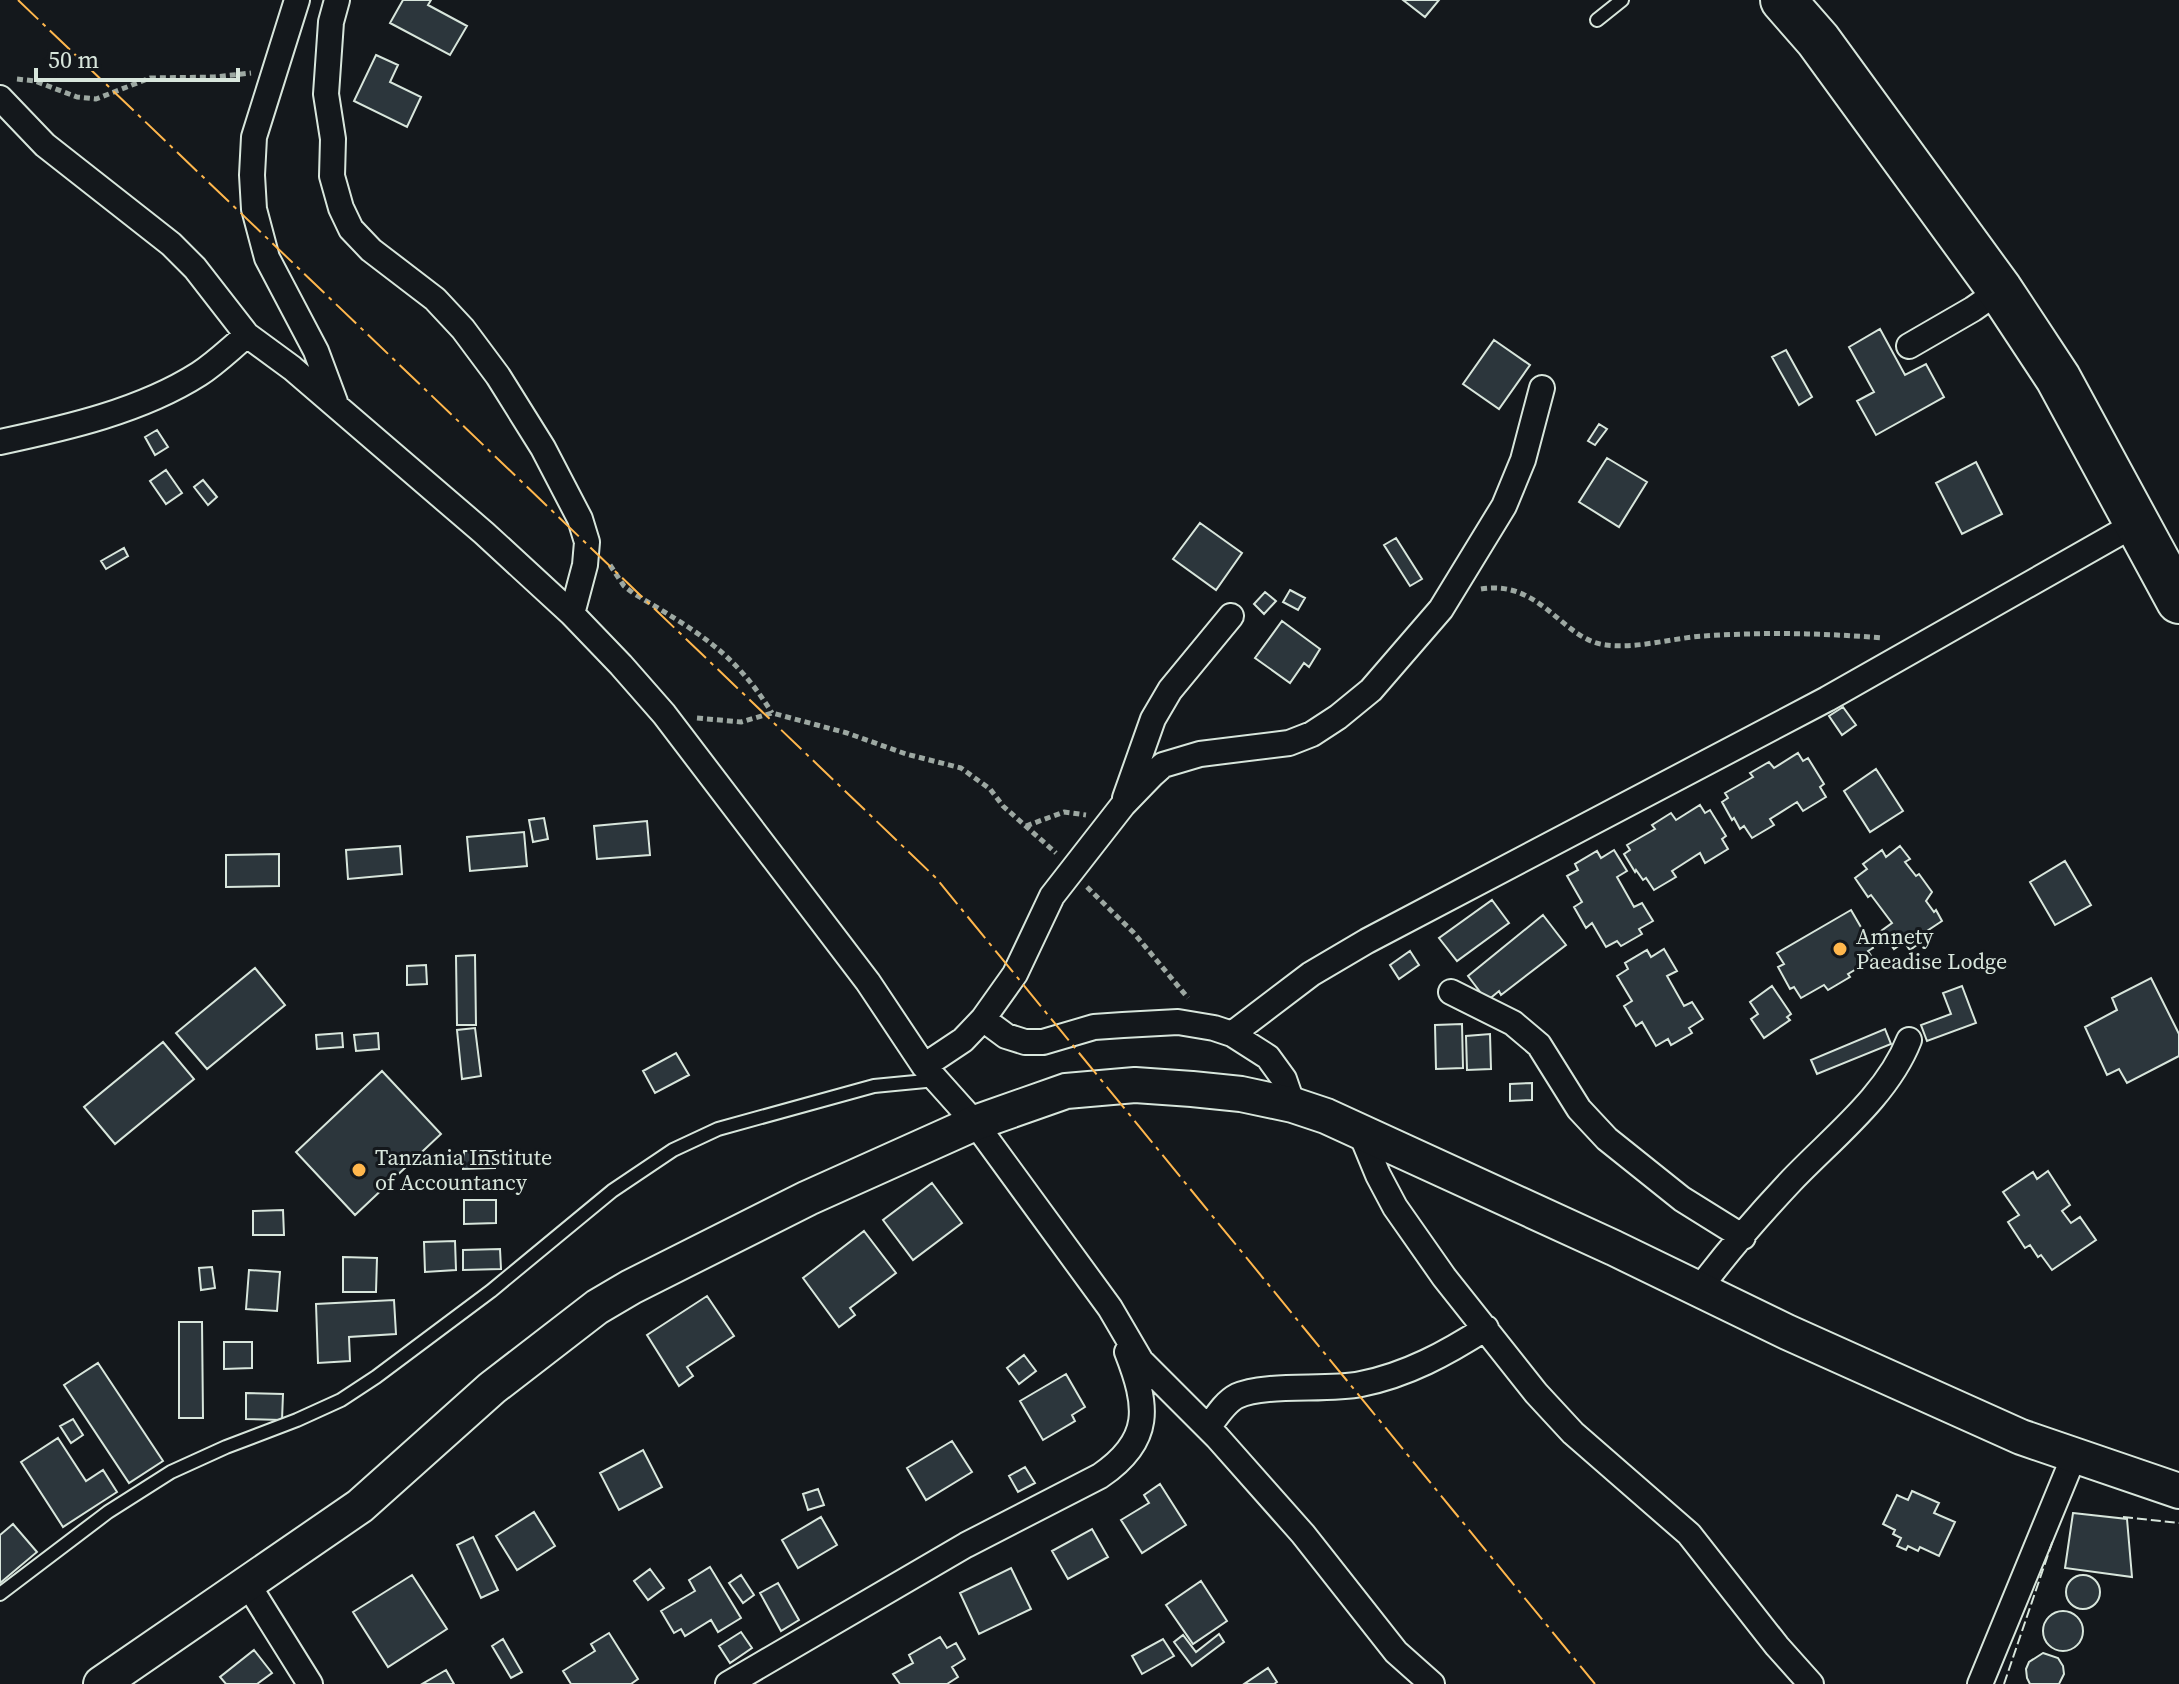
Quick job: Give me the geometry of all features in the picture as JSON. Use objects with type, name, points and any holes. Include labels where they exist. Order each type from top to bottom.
[{"type":"highway","points":[[1783,0],[1818,40],[2000,290],[2058,378],[2179,601]]},
{"type":"main road","points":[[101,1684],[360,1506],[492,1388],[597,1307],[742,1230],[975,1123],[1066,1091],[1135,1085],[1241,1094],[1293,1105],[1359,1129],[1787,1332],[2021,1437],[2179,1491]]},
{"type":"street","points":[[297,0],[254,137],[254,209],[267,258],[316,351],[338,408]]},
{"type":"street","points":[[337,0],[331,22],[326,94],[333,139],[332,176],[351,229],[371,250],[435,299],[471,340],[498,376],[543,448],[580,519],[587,542],[585,565],[572,614]]},
{"type":"street","points":[[6,89],[45,145],[171,244],[195,268],[247,335],[292,368],[484,533],[572,614],[621,665],[664,714],[868,982],[930,1073],[975,1123],[1110,1308],[1141,1361],[1208,1428],[1303,1534],[1396,1652],[1432,1684]]},
{"type":"street","points":[[1909,346],[2000,290]]},
{"type":"street","points":[[0,442],[81,421],[167,392],[200,374],[247,335]]},
{"type":"street","points":[[930,1073],[983,1019],[1015,974],[1052,896],[1116,814],[1153,774],[1176,760],[1200,754],[1289,743],[1325,726],[1371,690],[1441,609],[1504,506],[1523,460],[1542,388]]},
{"type":"street","points":[[1223,1031],[1367,941],[1738,747],[1927,644],[2137,523]]},
{"type":"street","points":[[1116,814],[1153,719],[1179,679],[1231,616]]},
{"type":"street","points":[[1451,992],[1513,1023],[1539,1045],[1579,1109],[1607,1139],[1682,1199],[1743,1237]]},
{"type":"street","points":[[983,1019],[1006,1036],[1025,1042],[1043,1042],[1094,1027],[1123,1025],[1178,1022],[1223,1031],[1268,1057],[1278,1068],[1293,1105]]},
{"type":"street","points":[[1699,1289],[1788,1184],[1875,1095],[1902,1057],[1909,1040]]},
{"type":"street","points":[[1359,1129],[1395,1207],[1444,1277],[1536,1393],[1573,1433],[1689,1534],[1811,1684]]},
{"type":"street","points":[[728,1684],[966,1545],[1120,1463],[1132,1445],[1143,1415],[1141,1389],[1110,1308]]},
{"type":"street","points":[[1208,1428],[1236,1396],[1362,1384],[1408,1370],[1450,1351],[1486,1328]]},
{"type":"street","points":[[1980,1684],[2074,1456]]},
{"type":"street","points":[[247,1583],[310,1684]]},
{"type":"lane","points":[[1597,20],[1622,0]]},
{"type":"lane","points":[[0,1594],[108,1512],[171,1472],[341,1400],[376,1377],[491,1291],[612,1191],[673,1150],[718,1129],[930,1073]]},
{"type":"path","points":[[6,89],[35,81],[77,97],[96,99],[150,78],[214,77],[275,70]]},
{"type":"path","points":[[587,542],[633,593],[720,649],[758,690],[772,713]]},
{"type":"path","points":[[1441,609],[1472,592],[1486,588],[1508,589],[1533,598],[1593,643],[1609,645],[1755,634],[1845,635],[1927,644]]},
{"type":"path","points":[[664,714],[741,722],[772,713],[961,768],[990,789],[1133,932],[1223,1031]]},
{"type":"path","points":[[1026,826],[1064,812],[1116,814]]},
{"type":"building","points":[[403,0],[431,0],[428,5],[467,26],[450,55],[390,23]]},
{"type":"building","points":[[1403,0],[1439,0],[1425,17]]},
{"type":"building","points":[[376,55],[398,65],[390,82],[421,97],[407,127],[354,101]]},
{"type":"building","points":[[1880,329],[1905,375],[1926,364],[1944,397],[1876,435],[1857,401],[1874,392],[1849,347]]},
{"type":"building","points":[[1494,340],[1530,365],[1499,409],[1463,384]]},
{"type":"building","points":[[1786,350],[1812,397],[1799,405],[1772,357]]},
{"type":"building","points":[[1599,424],[1607,429],[1595,445],[1588,441]]},
{"type":"building","points":[[157,430],[168,447],[155,455],[145,437]]},
{"type":"building","points":[[1607,458],[1647,482],[1619,527],[1579,502]]},
{"type":"building","points":[[1976,462],[2002,514],[1962,534],[1936,483]]},
{"type":"building","points":[[166,470],[182,493],[166,504],[150,481]]},
{"type":"building","points":[[203,480],[217,497],[208,505],[194,487]]},
{"type":"building","points":[[1200,523],[1242,553],[1216,590],[1173,559]]},
{"type":"building","points":[[1396,538],[1422,579],[1410,586],[1384,545]]},
{"type":"building","points":[[124,548],[128,556],[106,569],[101,561]]},
{"type":"building","points":[[1290,590],[1305,598],[1298,610],[1283,602]]},
{"type":"building","points":[[1265,592],[1276,601],[1264,614],[1254,604]]},
{"type":"building","points":[[1282,621],[1320,649],[1309,667],[1304,663],[1290,683],[1255,658]]},
{"type":"building","points":[[1843,707],[1856,725],[1842,735],[1829,716]]},
{"type":"building","points":[[1798,753],[1803,761],[1808,758],[1824,784],[1820,787],[1826,797],[1803,811],[1797,802],[1770,819],[1774,825],[1752,838],[1744,826],[1740,829],[1734,818],[1732,820],[1722,802],[1728,798],[1725,793],[1753,777],[1750,773],[1769,762],[1774,768]]},
{"type":"building","points":[[1876,769],[1903,811],[1870,832],[1844,791]]},
{"type":"building","points":[[1700,805],[1705,813],[1710,810],[1726,836],[1722,839],[1728,849],[1705,863],[1700,853],[1672,871],[1676,877],[1654,890],[1646,878],[1643,880],[1635,872],[1624,854],[1630,850],[1627,845],[1655,829],[1652,825],[1671,813],[1676,820]]},
{"type":"building","points":[[544,818],[548,839],[533,842],[529,820]]},
{"type":"building","points":[[647,821],[650,855],[597,859],[594,826]]},
{"type":"building","points":[[524,832],[527,866],[470,871],[467,837]]},
{"type":"building","points":[[400,846],[402,874],[348,879],[346,850]]},
{"type":"building","points":[[1900,846],[1910,859],[1905,862],[1932,892],[1926,901],[1942,921],[1927,931],[1930,935],[1910,950],[1904,942],[1894,949],[1881,931],[1892,923],[1855,878],[1867,869],[1863,864],[1882,850],[1886,857]]},
{"type":"building","points":[[1614,850],[1627,871],[1617,877],[1634,907],[1642,903],[1653,921],[1639,929],[1642,934],[1621,946],[1617,941],[1606,947],[1592,923],[1586,928],[1574,907],[1582,902],[1567,876],[1578,870],[1575,864],[1597,851],[1601,858]]},
{"type":"building","points":[[279,854],[279,886],[226,887],[226,855]]},
{"type":"building","points":[[2065,861],[2091,905],[2055,925],[2030,882]]},
{"type":"building","points":[[1492,900],[1509,923],[1457,961],[1439,938]]},
{"type":"building","points":[[1851,910],[1873,948],[1868,951],[1873,959],[1828,990],[1824,985],[1801,998],[1794,987],[1790,989],[1778,967],[1784,964],[1777,953]]},
{"type":"building","points":[[1543,915],[1566,945],[1501,995],[1499,991],[1487,1001],[1468,976]]},
{"type":"building","points":[[1664,949],[1677,971],[1667,976],[1684,1006],[1692,1002],[1703,1019],[1689,1028],[1692,1033],[1671,1045],[1668,1039],[1656,1046],[1642,1022],[1636,1026],[1624,1006],[1632,1001],[1617,976],[1628,969],[1625,963],[1647,950],[1651,957]]},
{"type":"building","points":[[1410,951],[1419,965],[1399,979],[1390,965]]},
{"type":"building","points":[[475,955],[476,1025],[457,1025],[456,956]]},
{"type":"building","points":[[426,965],[427,984],[407,985],[407,966]]},
{"type":"building","points":[[255,968],[285,1005],[207,1069],[176,1033]]},
{"type":"building","points":[[2151,978],[2179,1034],[2179,1056],[2127,1083],[2119,1069],[2107,1075],[2085,1027],[2117,1010],[2112,998]]},
{"type":"building","points":[[1772,986],[1791,1014],[1787,1017],[1790,1020],[1764,1038],[1751,1019],[1758,1014],[1750,1002]]},
{"type":"building","points":[[1962,986],[1976,1023],[1927,1041],[1921,1025],[1951,1014],[1943,993]]},
{"type":"building","points":[[1462,1024],[1463,1068],[1436,1069],[1435,1025]]},
{"type":"building","points":[[475,1028],[481,1076],[462,1079],[457,1030]]},
{"type":"building","points":[[1885,1029],[1891,1044],[1817,1074],[1811,1060]]},
{"type":"building","points":[[342,1033],[343,1047],[317,1049],[316,1035]]},
{"type":"building","points":[[378,1033],[379,1049],[356,1051],[354,1035]]},
{"type":"building","points":[[1490,1034],[1491,1069],[1467,1070],[1466,1036]]},
{"type":"building","points":[[163,1042],[194,1079],[115,1144],[84,1107]]},
{"type":"building","points":[[676,1053],[689,1075],[655,1093],[643,1071]]},
{"type":"building","points":[[382,1071],[441,1134],[355,1215],[296,1152]]},
{"type":"building","points":[[1532,1083],[1532,1100],[1510,1101],[1510,1084]]},
{"type":"building","points":[[464,1151],[495,1151],[495,1168],[463,1169]]},
{"type":"building","points":[[2048,1171],[2070,1205],[2062,1211],[2071,1223],[2080,1217],[2096,1240],[2052,1270],[2030,1245],[2025,1248],[2008,1222],[2019,1215],[2003,1192],[2033,1172],[2037,1179]]},
{"type":"building","points":[[932,1183],[962,1223],[913,1260],[883,1220]]},
{"type":"building","points":[[464,1200],[496,1200],[496,1223],[464,1224]]},
{"type":"building","points":[[283,1210],[284,1235],[253,1235],[253,1211]]},
{"type":"building","points":[[864,1231],[896,1273],[850,1308],[855,1315],[839,1327],[803,1278]]},
{"type":"building","points":[[455,1241],[456,1270],[425,1272],[424,1242]]},
{"type":"building","points":[[500,1249],[501,1269],[463,1270],[463,1250]]},
{"type":"building","points":[[343,1257],[377,1258],[376,1292],[343,1292]]},
{"type":"building","points":[[212,1267],[215,1288],[201,1290],[199,1268]]},
{"type":"building","points":[[249,1270],[280,1272],[277,1311],[246,1309]]},
{"type":"building","points":[[707,1296],[734,1336],[687,1367],[693,1376],[679,1386],[647,1335]]},
{"type":"building","points":[[394,1300],[396,1334],[349,1337],[350,1361],[318,1363],[316,1304]]},
{"type":"building","points":[[179,1322],[202,1322],[203,1418],[179,1418]]},
{"type":"building","points":[[224,1342],[252,1342],[252,1368],[224,1369]]},
{"type":"building","points":[[1024,1355],[1036,1371],[1019,1384],[1007,1368]]},
{"type":"building","points":[[98,1363],[163,1461],[129,1483],[64,1385]]},
{"type":"building","points":[[1066,1374],[1085,1407],[1072,1415],[1075,1421],[1043,1440],[1020,1401]]},
{"type":"building","points":[[246,1393],[283,1394],[282,1420],[246,1419]]},
{"type":"building","points":[[73,1419],[83,1435],[71,1443],[60,1426]]},
{"type":"building","points":[[58,1438],[86,1481],[103,1470],[117,1492],[63,1527],[21,1462]]},
{"type":"building","points":[[952,1441],[972,1472],[926,1500],[907,1468]]},
{"type":"building","points":[[643,1450],[662,1487],[619,1510],[600,1473]]},
{"type":"building","points":[[1025,1467],[1035,1483],[1018,1492],[1009,1476]]},
{"type":"building","points":[[1160,1484],[1186,1525],[1142,1553],[1121,1520],[1149,1503],[1144,1495]]},
{"type":"building","points":[[818,1489],[824,1505],[808,1510],[803,1494]]},
{"type":"building","points":[[1912,1491],[1939,1503],[1934,1513],[1955,1522],[1939,1556],[1920,1547],[1918,1551],[1908,1546],[1906,1550],[1897,1546],[1901,1538],[1893,1534],[1895,1530],[1883,1524],[1897,1495],[1908,1500]]},
{"type":"building","points":[[534,1512],[555,1546],[517,1570],[496,1536]]},
{"type":"building","points":[[2073,1513],[2127,1519],[2132,1577],[2065,1568]]},
{"type":"building","points":[[821,1517],[837,1545],[798,1568],[782,1540]]},
{"type":"building","points":[[13,1524],[37,1552],[0,1583],[0,1535]]},
{"type":"building","points":[[1092,1529],[1108,1557],[1068,1579],[1052,1551]]},
{"type":"building","points":[[473,1537],[498,1590],[481,1598],[457,1545]]},
{"type":"building","points":[[710,1567],[741,1618],[718,1632],[711,1620],[685,1636],[681,1629],[674,1633],[661,1611],[695,1591],[689,1580]]},
{"type":"building","points":[[1011,1568],[1031,1609],[979,1634],[960,1593]]},
{"type":"building","points":[[650,1569],[664,1588],[648,1600],[634,1581]]},
{"type":"building","points":[[412,1575],[447,1629],[388,1667],[353,1612]]},
{"type":"building","points":[[741,1575],[754,1595],[743,1603],[729,1583]]},
{"type":"building","points":[[2083,1575],[2095,1580],[2100,1592],[2095,1604],[2083,1609],[2071,1604],[2066,1592],[2071,1580]]},
{"type":"building","points":[[1201,1581],[1227,1621],[1193,1644],[1166,1605]]},
{"type":"building","points":[[778,1583],[799,1620],[781,1631],[760,1593]]},
{"type":"building","points":[[2063,1611],[2077,1617],[2083,1631],[2077,1645],[2063,1651],[2049,1645],[2043,1631],[2049,1617]]},
{"type":"building","points":[[741,1632],[752,1648],[730,1663],[719,1646]]},
{"type":"building","points":[[609,1633],[638,1679],[631,1684],[571,1684],[563,1671],[595,1651],[591,1644]]},
{"type":"building","points":[[1219,1634],[1224,1642],[1192,1666],[1174,1642],[1183,1635],[1196,1652]]},
{"type":"building","points":[[940,1637],[947,1648],[956,1643],[965,1659],[952,1667],[958,1677],[947,1684],[900,1684],[893,1674],[913,1663],[909,1655]]},
{"type":"building","points":[[503,1639],[522,1672],[511,1678],[492,1646]]},
{"type":"building","points":[[1163,1639],[1174,1656],[1142,1674],[1132,1656]]},
{"type":"building","points":[[254,1650],[272,1673],[257,1684],[226,1684],[220,1677]]},
{"type":"building","points":[[2043,1653],[2058,1658],[2063,1666],[2064,1674],[2059,1684],[2030,1684],[2026,1669],[2029,1662]]},
{"type":"building","points":[[1268,1668],[1277,1682],[1274,1684],[1244,1684]]},
{"type":"building","points":[[446,1670],[454,1684],[422,1684]]},
{"type":"fence","points":[[2123,1517],[2179,1523]]},
{"type":"fence","points":[[2004,1684],[2053,1540]]},
{"type":"power","points":[[18,0],[936,878],[1595,1684]]},
{"type":"place","name":"Amnety Paeadise Lodge","points":[[1840,949]]},
{"type":"place","name":"Tanzania Institute of Accountancy","points":[[359,1170]]}]
